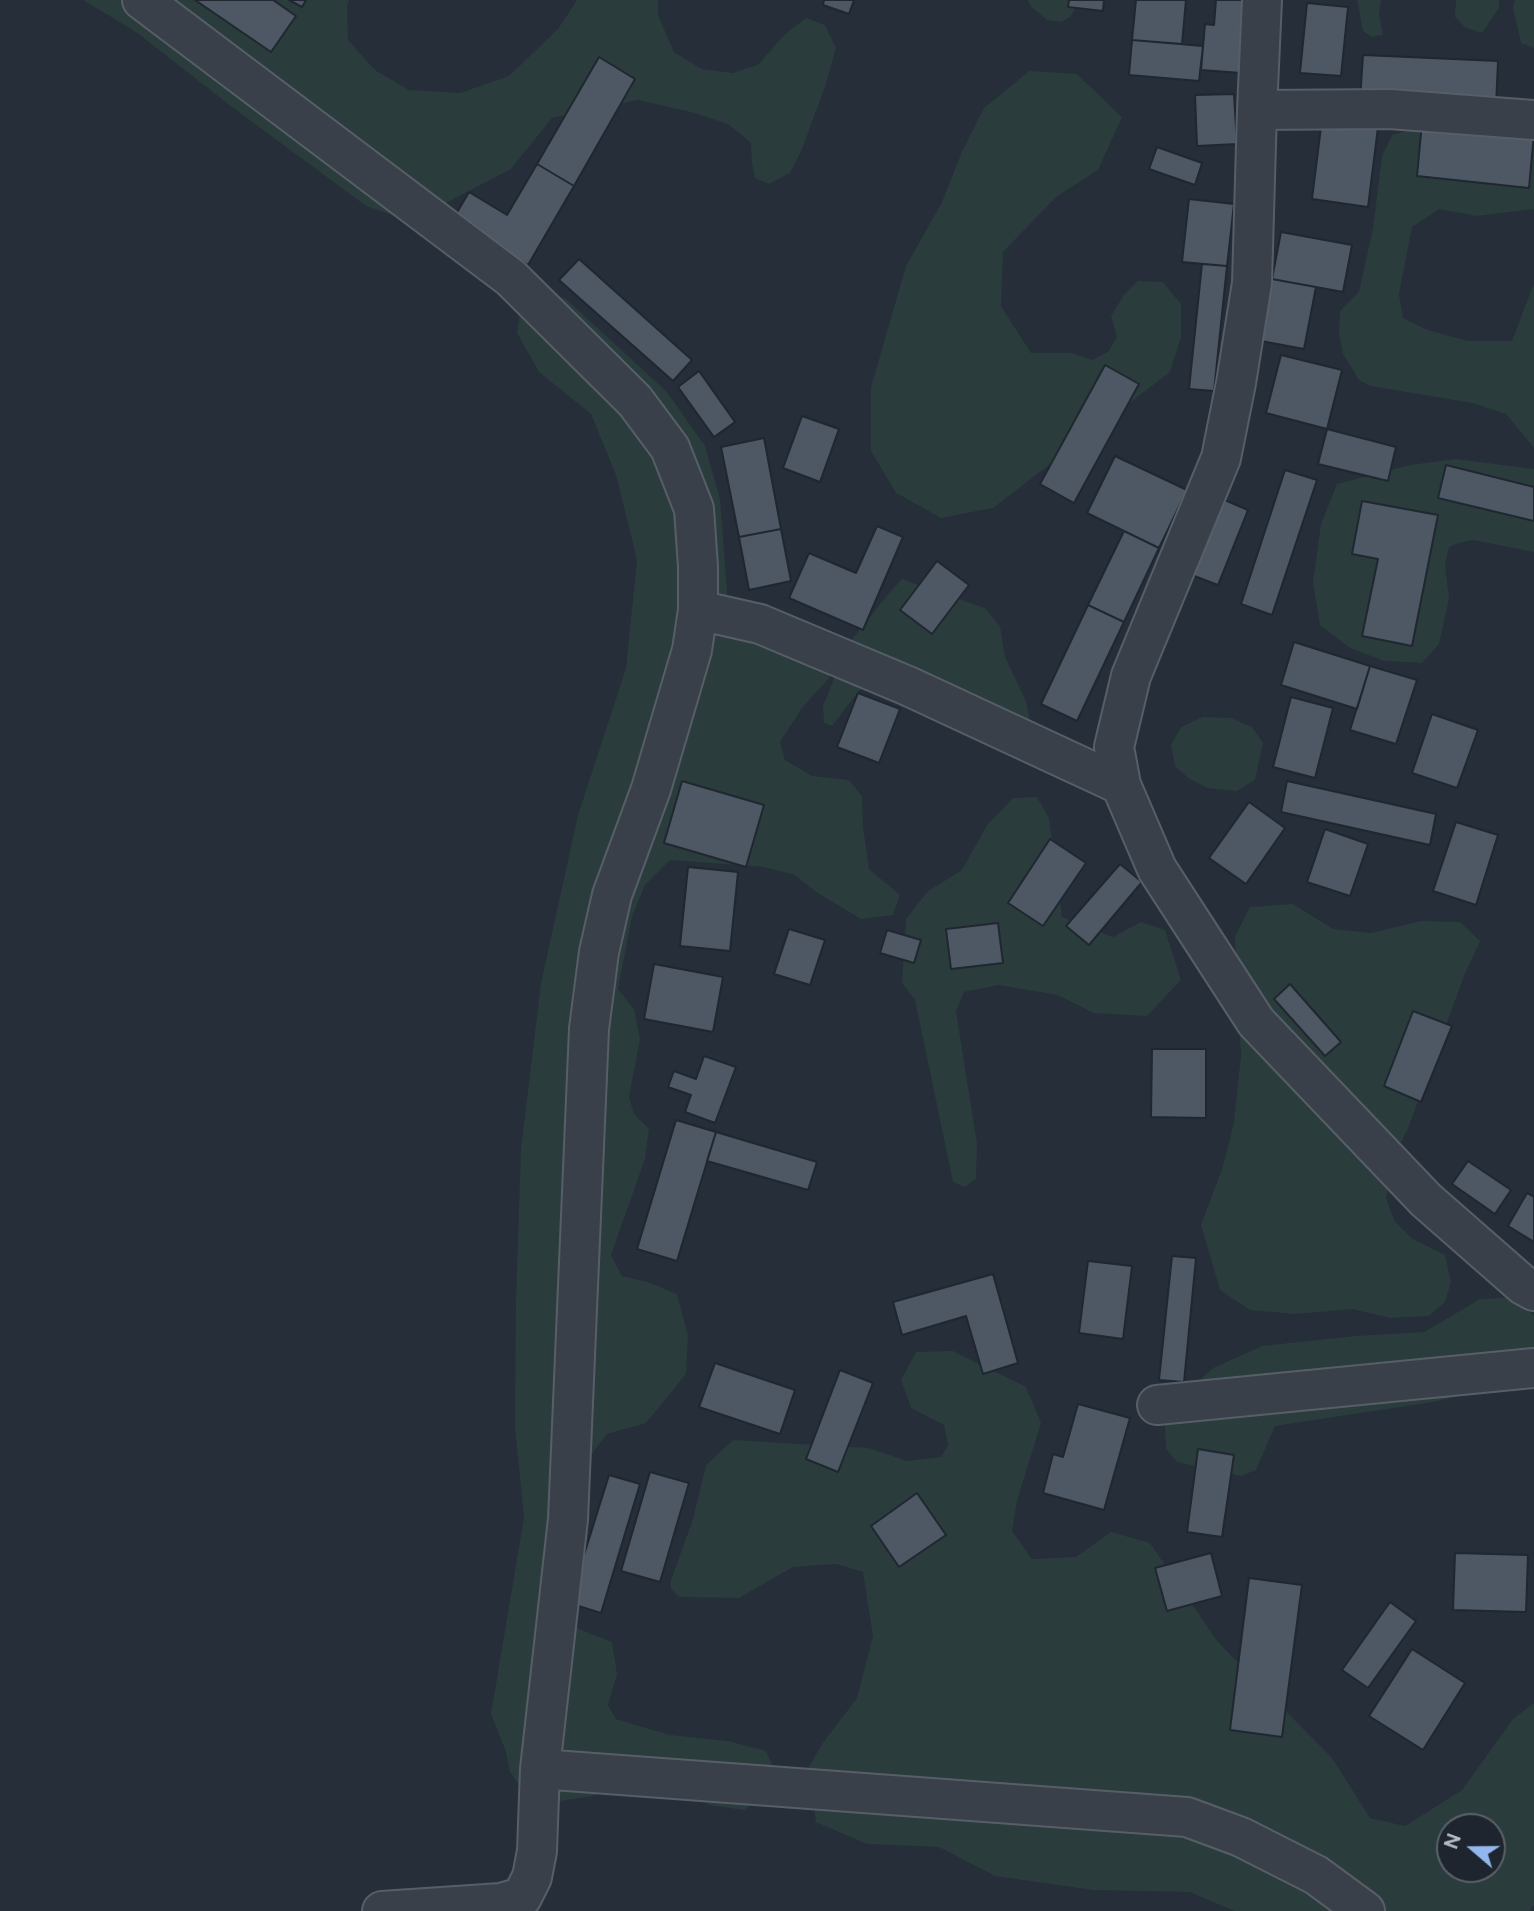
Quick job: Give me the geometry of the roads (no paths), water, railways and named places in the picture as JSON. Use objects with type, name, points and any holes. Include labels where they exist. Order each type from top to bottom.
[{"type":"street","points":[[142,0],[511,278],[635,401],[670,448],[694,509],[698,610],[692,650],[651,789],[612,894],[599,952],[592,1003],[568,1519],[540,1769],[537,1851],[532,1877],[522,1897],[501,1903],[382,1911]]},
{"type":"street","points":[[1262,0],[1256,110],[1252,283],[1236,383],[1221,458],[1131,677],[1114,747],[1121,785],[1157,869],[1256,1022],[1426,1200],[1522,1285],[1534,1291]]},
{"type":"street","points":[[1256,110],[1390,109],[1534,120]]},
{"type":"street","points":[[698,610],[773,629],[908,686],[1121,785]]},
{"type":"street","points":[[1157,1405],[1534,1368]]},
{"type":"street","points":[[540,1769],[1187,1817],[1241,1837],[1316,1875],[1365,1911]]}]
